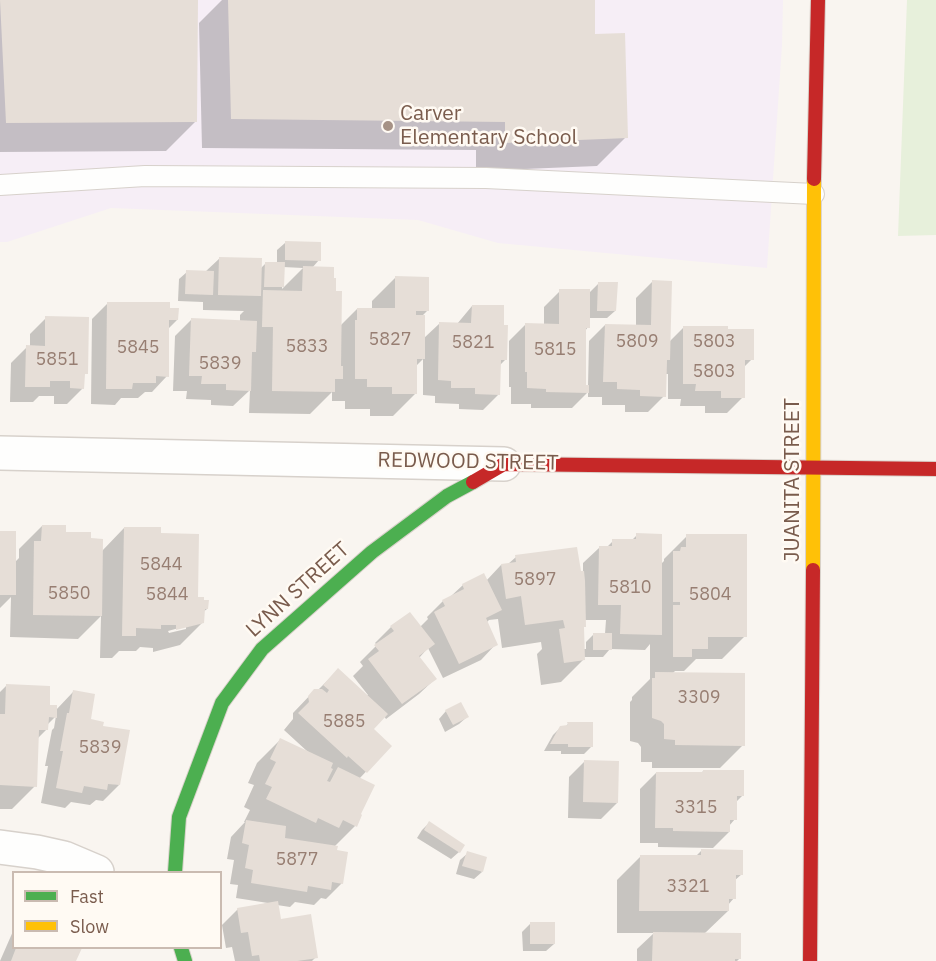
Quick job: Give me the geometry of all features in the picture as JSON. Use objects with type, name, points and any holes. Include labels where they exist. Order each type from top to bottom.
[{"type":"street","name":"JUANITA STREET","points":[[810,961],[814,194],[818,0]]},
{"type":"street","name":"REDWOOD STREET","points":[[0,453],[504,464],[936,470]]},
{"type":"street","name":"LYNN STREET","points":[[175,871],[179,817],[222,703],[262,649],[372,552],[447,496],[504,464]]},
{"type":"street","points":[[0,848],[64,858],[93,871]]},
{"type":"lane","points":[[0,185],[145,176],[475,178],[814,194]]},
{"type":"shaded area","name":"Carver Elementary School","points":[[0,0],[783,0],[767,268],[498,243],[418,220],[111,208],[7,242],[0,242]]},
{"type":"green space","points":[[907,0],[936,0],[936,235],[898,236]]},
{"type":"building","points":[[0,0],[198,0],[197,122],[6,123]]},
{"type":"building","points":[[228,0],[595,0],[595,34],[625,33],[628,138],[505,143],[505,122],[231,119]]},
{"type":"building","points":[[285,241],[321,242],[321,261],[285,260]]},
{"type":"building","points":[[219,257],[262,258],[261,296],[218,295]]},
{"type":"building","points":[[265,262],[285,262],[284,287],[264,287]]},
{"type":"building","points":[[303,266],[334,267],[336,291],[342,291],[341,366],[343,366],[343,379],[335,379],[335,392],[272,391],[273,327],[262,327],[263,290],[302,291]]},
{"type":"building","points":[[186,270],[214,271],[213,295],[185,294]]},
{"type":"building","points":[[395,276],[429,277],[429,311],[416,311],[416,315],[425,315],[425,359],[417,359],[417,394],[392,394],[392,387],[367,387],[367,379],[355,379],[357,308],[395,308]]},
{"type":"building","points":[[652,280],[672,281],[670,360],[667,360],[666,397],[640,396],[640,390],[617,389],[617,382],[603,382],[605,324],[651,325]]},
{"type":"building","points":[[598,282],[618,282],[616,311],[597,311]]},
{"type":"building","points":[[559,289],[590,289],[590,328],[586,328],[586,385],[589,385],[589,393],[546,392],[546,389],[527,388],[525,323],[559,324]]},
{"type":"building","points":[[107,302],[170,302],[170,308],[179,308],[178,320],[169,320],[169,377],[156,376],[156,383],[133,383],[132,389],[106,389]]},
{"type":"building","points":[[472,305],[504,305],[504,325],[508,325],[507,360],[501,360],[500,395],[475,394],[475,388],[451,388],[451,381],[438,380],[439,322],[471,323]]},
{"type":"building","points":[[45,316],[89,317],[88,374],[85,374],[84,389],[70,388],[70,381],[50,381],[50,387],[25,387],[26,345],[45,346]]},
{"type":"building","points":[[191,318],[257,321],[256,352],[252,352],[251,391],[226,390],[226,384],[201,384],[202,376],[189,376]]},
{"type":"building","points":[[683,326],[728,326],[728,329],[754,329],[754,360],[745,360],[745,398],[721,398],[721,391],[695,391],[696,384],[683,384]]},
{"type":"building","points":[[42,525],[66,525],[66,532],[91,532],[91,538],[103,539],[102,616],[33,615],[34,541],[41,541]]},
{"type":"building","points":[[124,527],[161,527],[161,533],[199,534],[198,597],[209,600],[208,609],[205,609],[204,623],[176,630],[176,625],[161,625],[161,629],[136,628],[136,636],[122,636]]},
{"type":"building","points":[[0,531],[16,531],[16,595],[0,595]]},
{"type":"building","points":[[636,533],[662,534],[662,635],[620,634],[621,605],[598,605],[599,546],[612,546],[612,539],[636,539]]},
{"type":"building","points":[[686,534],[747,534],[747,637],[708,637],[708,649],[692,649],[692,657],[673,657],[673,605],[680,605],[680,602],[673,602],[673,551],[680,551],[681,547],[686,547]]},
{"type":"building","points":[[577,547],[585,581],[585,660],[564,663],[559,629],[565,628],[563,620],[525,625],[521,596],[506,599],[501,564],[516,562],[515,555]]},
{"type":"building","points":[[484,573],[502,610],[486,618],[498,645],[459,664],[434,612],[445,606],[442,600],[464,589],[462,584]]},
{"type":"building","points":[[410,612],[435,644],[419,656],[437,679],[402,704],[368,659],[379,651],[374,645],[394,631],[390,626]]},
{"type":"building","points":[[593,633],[612,633],[612,650],[593,650]]},
{"type":"building","points":[[338,668],[388,714],[374,729],[392,746],[367,773],[348,756],[347,758],[298,713],[309,702],[308,696],[314,689],[322,689],[327,693],[329,690],[323,685]]},
{"type":"building","points":[[655,672],[745,673],[745,746],[675,745],[675,740],[664,739],[664,724],[652,718],[652,678],[655,678]]},
{"type":"building","points":[[6,684],[50,686],[50,705],[57,705],[57,718],[49,717],[48,730],[39,730],[37,787],[0,785],[0,714],[5,714]]},
{"type":"building","points":[[73,690],[95,694],[91,719],[104,722],[103,726],[130,730],[120,785],[108,784],[107,790],[84,786],[82,793],[56,788],[63,751],[60,751]]},
{"type":"building","points":[[461,702],[469,717],[453,725],[445,710]]},
{"type":"building","points":[[567,722],[593,722],[593,747],[550,744],[560,726],[568,725]]},
{"type":"building","points":[[280,738],[333,763],[331,768],[333,769],[327,781],[330,782],[338,767],[375,785],[357,827],[343,820],[339,828],[318,818],[316,823],[266,799],[272,787],[265,784],[276,762],[270,759]]},
{"type":"building","points":[[584,760],[619,761],[618,803],[583,802]]},
{"type":"building","points":[[703,770],[744,770],[744,796],[737,796],[737,820],[730,820],[730,832],[673,831],[673,828],[655,828],[656,772],[703,772]]},
{"type":"building","points":[[246,820],[286,826],[285,838],[338,846],[337,850],[348,852],[343,884],[332,882],[331,890],[308,886],[307,892],[251,883],[253,870],[245,868],[249,845],[242,843]]},
{"type":"building","points":[[429,821],[465,845],[460,853],[424,830]]},
{"type":"building","points":[[701,849],[743,850],[743,875],[736,875],[736,899],[729,899],[729,911],[639,911],[640,855],[701,855]]},
{"type":"building","points":[[467,851],[487,857],[483,872],[462,866]]},
{"type":"building","points":[[278,901],[281,919],[311,914],[318,958],[297,961],[260,961],[259,955],[252,956],[248,932],[241,933],[237,908]]},
{"type":"building","points":[[530,922],[555,922],[555,944],[530,944]]},
{"type":"building","points":[[653,932],[741,933],[741,959],[735,959],[735,961],[652,961]]},
{"type":"building","points":[[16,949],[82,949],[76,961],[11,961]]},
{"type":"traffic: fast","points":[[175,871],[179,817],[222,703],[262,649],[372,552],[447,496],[473,482]]},
{"type":"traffic: fast","points":[[181,949],[185,961]]},
{"type":"traffic: slow","points":[[813,570],[814,179]]},
{"type":"traffic: jam","points":[[814,179],[818,0]]},
{"type":"traffic: jam","points":[[473,482],[504,464],[936,469]]},
{"type":"traffic: jam","points":[[810,961],[813,570]]},
{"type":"place","name":"Carver Elementary School","points":[[388,126]]}]
